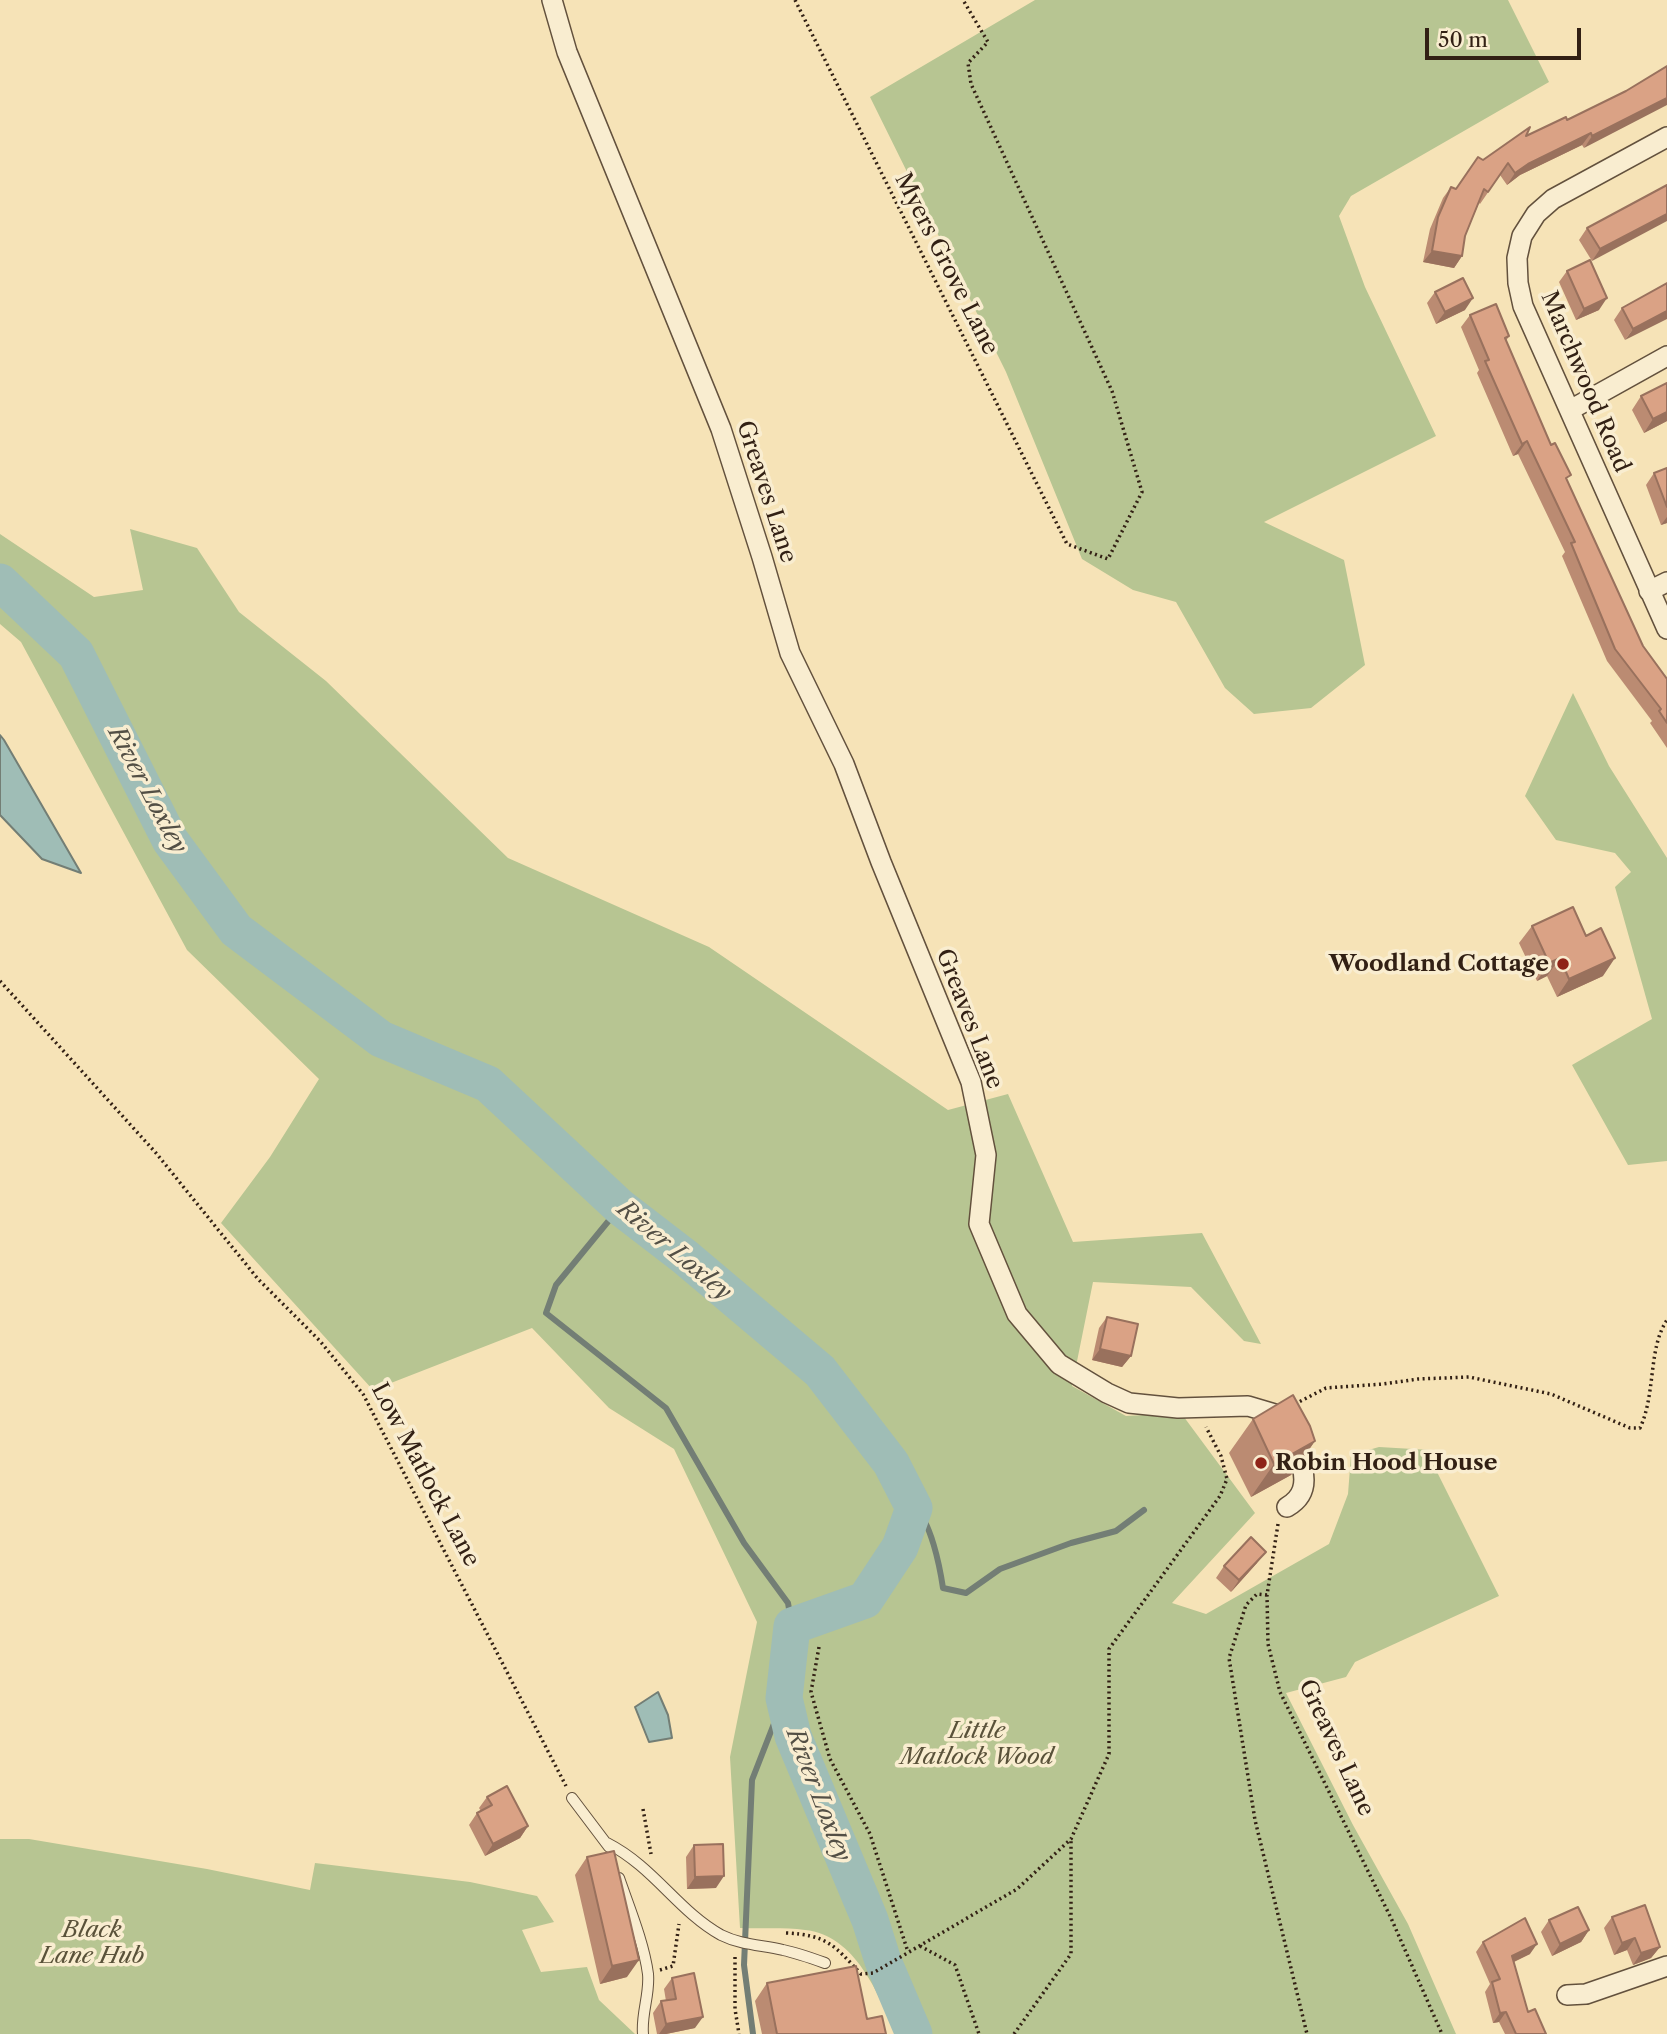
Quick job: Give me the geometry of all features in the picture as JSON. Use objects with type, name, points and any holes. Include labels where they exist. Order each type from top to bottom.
[{"type":"street","name":"Greaves Lane","points":[[552,0],[567,52],[721,429],[790,653],[844,764],[971,1082],[986,1154],[979,1224],[1017,1314],[1059,1364],[1129,1403],[1178,1408],[1248,1406],[1275,1414]]},
{"type":"street","name":"Marchwood Road","points":[[1667,137],[1553,199],[1536,214],[1522,236],[1517,258],[1518,283],[1523,306],[1667,629]]},
{"type":"street","points":[[1570,410],[1667,356]]},
{"type":"street","points":[[1648,591],[1667,582]]},
{"type":"street","points":[[1275,1414],[1305,1472],[1303,1494],[1287,1507]]},
{"type":"street","points":[[1567,1996],[1586,1994],[1667,1966]]},
{"type":"lane","points":[[572,1798],[607,1843],[611,1855]]},
{"type":"lane","points":[[607,1843],[625,1852],[649,1870],[682,1905],[719,1934],[743,1943],[784,1950],[825,1963]]},
{"type":"lane","points":[[615,1867],[648,1974],[643,2034]]},
{"type":"path","name":"Myers Grove Lane","points":[[795,0],[1066,544],[1108,559],[1142,492],[1112,390],[971,84],[968,63],[988,42],[963,0]]},
{"type":"path","name":"Low Matlock Lane","points":[[0,981],[156,1153],[258,1279],[320,1341],[363,1394],[572,1798]]},
{"type":"path","points":[[1275,1414],[1326,1388],[1469,1377],[1550,1394],[1630,1428],[1640,1428],[1651,1391],[1658,1333],[1667,1320]]},
{"type":"path","points":[[873,1973],[1017,1889],[1071,1839],[1109,1754],[1109,1649],[1214,1505],[1227,1479],[1221,1456],[1195,1407]]},
{"type":"path","name":"Greaves Lane","points":[[1287,1507],[1279,1521],[1274,1540],[1268,1595],[1268,1644],[1280,1692],[1391,1918],[1442,2034]]},
{"type":"path","points":[[1268,1595],[1256,1594],[1246,1605],[1229,1658],[1255,1821],[1307,2034]]},
{"type":"path","points":[[819,1647],[811,1692],[830,1759],[870,1834],[906,1953]]},
{"type":"path","points":[[643,1809],[651,1853],[649,1870]]},
{"type":"path","points":[[1014,2034],[1070,1954],[1071,1839]]},
{"type":"path","points":[[648,1974],[673,1966],[682,1905]]},
{"type":"path","points":[[739,2034],[735,2009],[743,1943]]},
{"type":"path","points":[[919,1945],[955,1965],[979,2034]]},
{"type":"green space","points":[[1035,0],[1508,0],[1549,82],[1351,196],[1339,216],[1365,287],[1436,436],[1264,522],[1344,560],[1365,665],[1311,708],[1254,714],[1225,688],[1176,602],[1133,590],[1082,559],[1006,372],[870,97]]},
{"type":"green space","name":"Little Matlock Wood","points":[[130,529],[197,548],[239,612],[326,681],[508,858],[709,947],[948,1110],[1008,1094],[1073,1242],[1202,1233],[1261,1344],[1244,1341],[1191,1287],[1093,1282],[1072,1386],[1126,1416],[1181,1413],[1255,1513],[1172,1603],[1206,1614],[1329,1544],[1348,1494],[1351,1455],[1379,1447],[1430,1450],[1431,1460],[1499,1596],[1355,1662],[1346,1677],[1286,1693],[1353,1825],[1408,1924],[1456,2034],[895,2034],[863,1969],[838,1943],[823,1934],[805,1930],[740,1928],[730,1757],[757,1622],[674,1449],[609,1408],[532,1328],[373,1390],[221,1223],[270,1157],[319,1079],[187,950],[21,642],[0,624],[0,534],[94,597],[143,590]]},
{"type":"green space","points":[[1573,693],[1609,766],[1667,858],[1667,1161],[1628,1165],[1572,1065],[1652,1019],[1615,887],[1631,872],[1615,853],[1556,840],[1525,796]]},
{"type":"green space","name":"Black Lane Hub","points":[[0,1839],[29,1839],[207,1869],[310,1890],[315,1863],[470,1882],[537,1896],[554,1922],[522,1930],[541,1972],[587,1967],[599,2000],[635,2034],[0,2034]]},
{"type":"water","points":[[0,735],[81,873],[42,859],[0,815]]},
{"type":"water","points":[[658,1692],[668,1715],[672,1738],[649,1742],[635,1707]]},
{"type":"building","points":[[1667,66],[1667,98],[1592,136],[1591,133],[1528,164],[1515,173],[1508,163],[1488,192],[1484,189],[1465,236],[1462,256],[1432,251],[1438,217],[1451,187],[1456,189],[1478,157],[1483,160],[1530,127],[1526,136],[1566,117],[1567,120],[1626,91]]},
{"type":"building","points":[[1667,185],[1667,214],[1600,249],[1587,228]]},
{"type":"building","points":[[1590,260],[1607,298],[1584,309],[1567,271]]},
{"type":"building","points":[[1463,278],[1473,298],[1445,312],[1435,292]]},
{"type":"building","points":[[1667,283],[1667,311],[1633,329],[1622,308]]},
{"type":"building","points":[[1496,304],[1509,336],[1505,338],[1551,445],[1555,443],[1571,475],[1566,478],[1643,646],[1667,679],[1667,723],[1659,711],[1661,709],[1615,649],[1571,543],[1575,542],[1527,441],[1522,444],[1485,361],[1489,360],[1470,315]]},
{"type":"building","points":[[1667,383],[1667,412],[1653,419],[1641,396]]},
{"type":"building","points":[[1667,468],[1667,507],[1654,473]]},
{"type":"building","points":[[1573,907],[1586,936],[1601,928],[1615,958],[1569,979],[1560,958],[1549,963],[1532,926]]},
{"type":"building","points":[[1107,1317],[1138,1324],[1131,1356],[1100,1349]]},
{"type":"building","points":[[1293,1395],[1315,1441],[1274,1464],[1253,1419]]},
{"type":"building","points":[[1251,1537],[1266,1552],[1239,1580],[1224,1566]]},
{"type":"building","points":[[507,1786],[528,1826],[493,1844],[477,1813],[492,1805],[487,1797]]},
{"type":"building","points":[[723,1844],[724,1876],[695,1877],[694,1845]]},
{"type":"building","points":[[614,1851],[639,1960],[612,1966],[587,1857]]},
{"type":"building","points":[[1645,1905],[1660,1947],[1641,1953],[1635,1938],[1622,1943],[1612,1917]]},
{"type":"building","points":[[1578,1907],[1589,1930],[1560,1944],[1549,1920]]},
{"type":"building","points":[[1525,1918],[1537,1944],[1512,1956],[1528,2012],[1535,2009],[1546,2034],[1516,2034],[1506,2012],[1500,2013],[1492,1982],[1500,1979],[1483,1942]]},
{"type":"building","points":[[856,1966],[867,2019],[882,2016],[886,2034],[777,2034],[767,1983]]},
{"type":"building","points":[[694,1973],[703,2017],[666,2024],[661,2001],[676,1999],[672,1978]]},
{"type":"waterway","name":"River Loxley","points":[[0,582],[76,654],[170,840],[236,930],[381,1039],[488,1084],[620,1207],[685,1257],[820,1371],[891,1463],[914,1508],[900,1547],[865,1600],[792,1626],[784,1698],[793,1736],[870,1920],[883,1961],[914,2034]]},
{"type":"waterway","points":[[620,1207],[556,1285],[546,1313],[666,1408],[744,1543],[788,1603],[792,1626]]},
{"type":"waterway","points":[[914,1508],[930,1533],[943,1588],[966,1593],[1000,1569],[1071,1543],[1116,1531],[1144,1510]]},
{"type":"waterway","points":[[753,2034],[744,1965],[752,1780],[784,1698]]},
{"type":"place","name":"Woodland Cottage","points":[[1563,964]]},
{"type":"place","name":"Robin Hood House","points":[[1261,1463]]}]
